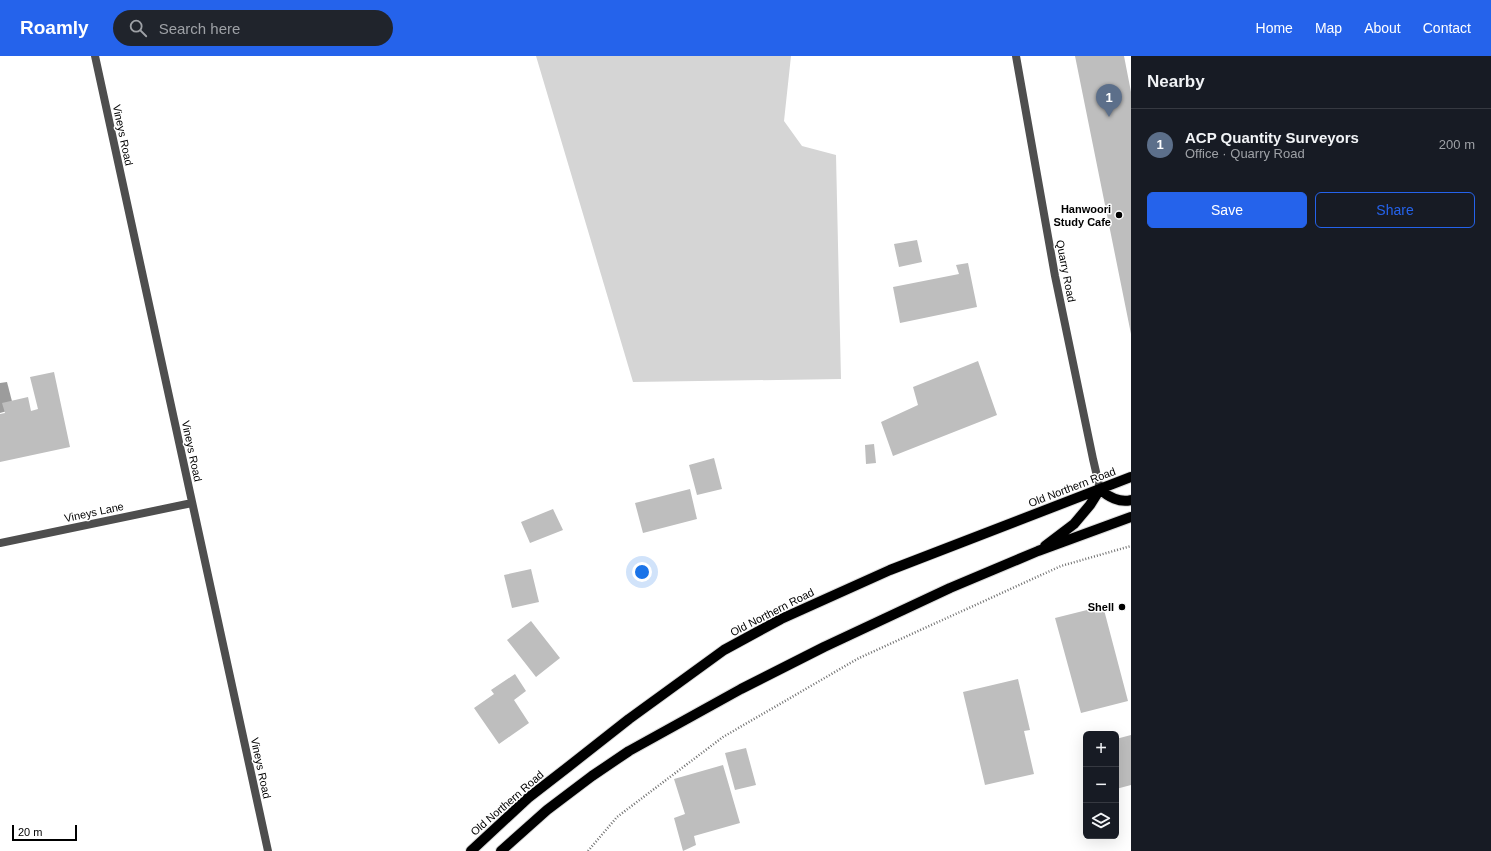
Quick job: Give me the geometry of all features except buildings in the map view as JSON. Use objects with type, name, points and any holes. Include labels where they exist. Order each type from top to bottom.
[{"type":"main road","name":"Old Northern Road","points":[[471,851],[528,798],[629,719],[724,650],[781,619],[890,570],[1131,477]]},
{"type":"main road","points":[[1038,551],[1074,524],[1090,505],[1100,489],[1106,495],[1114,498],[1127,501],[1131,500]]},
{"type":"main road","points":[[501,851],[548,810],[592,776],[656,735],[824,647],[950,588],[1038,551],[1131,517]]},
{"type":"street","name":"Vineys Road","points":[[95,56],[268,851]]},
{"type":"street","name":"Quarry Road","points":[[1016,56],[1056,276],[1100,489]]},
{"type":"street","name":"Vineys Lane","points":[[0,543],[192,503]]},
{"type":"path","points":[[588,851],[617,817],[723,737],[859,658],[1061,566],[1131,546]]},
{"type":"shaded area","points":[[536,56],[791,56],[784,121],[802,146],[836,155],[841,379],[633,382]]},
{"type":"shaded area","points":[[7,382],[14,409],[0,413],[0,383]]},
{"type":"place","name":"ACP Quantity Surveyors","points":[[1109,117]]},
{"type":"place","name":"Hanwoori Study Cafe","points":[[1119,215]]},
{"type":"place","name":"Shell","points":[[1122,607]]}]
